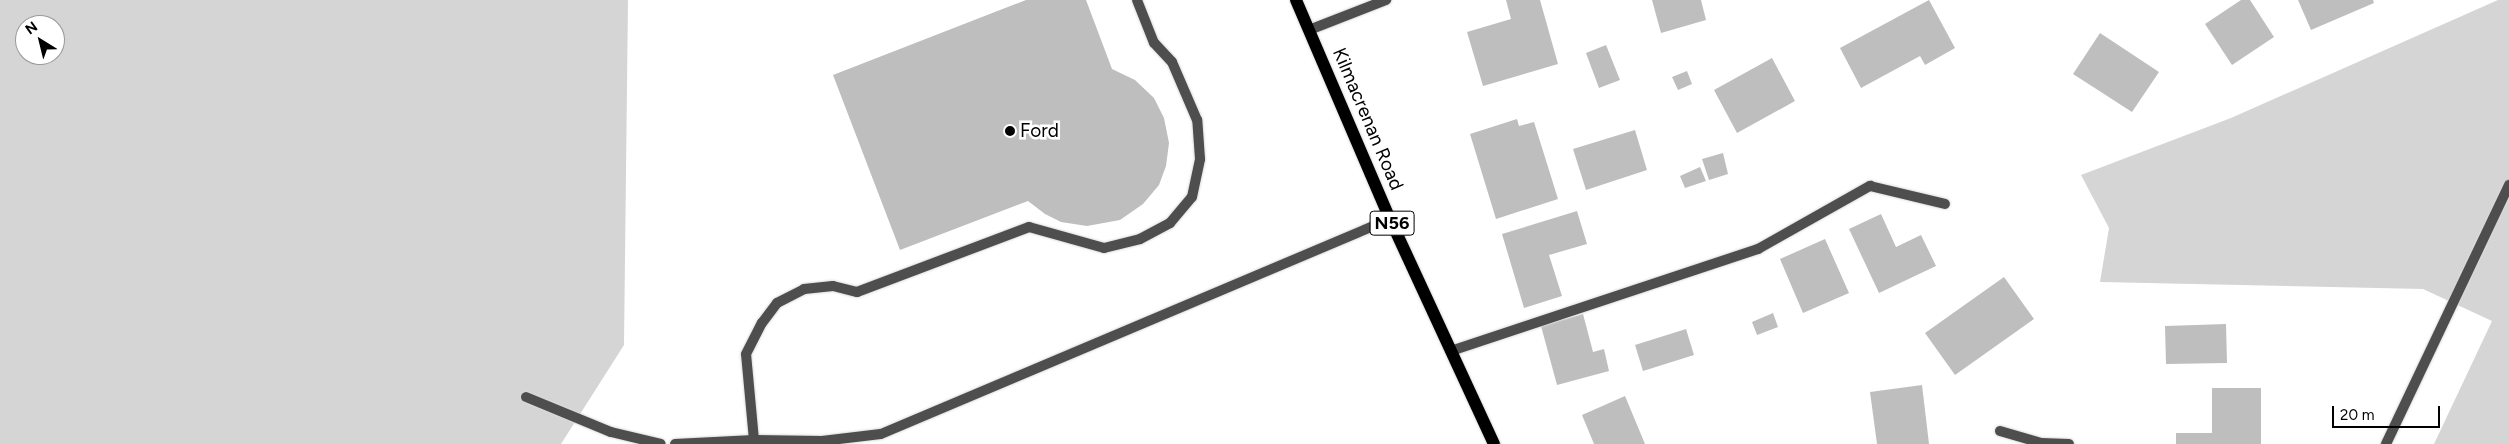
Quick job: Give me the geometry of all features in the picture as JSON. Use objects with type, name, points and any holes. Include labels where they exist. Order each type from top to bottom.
[{"type":"main road","name":"Kilmacrenan Road","points":[[1296,0],[1390,219],[1494,444]]},
{"type":"street","points":[[754,440],[746,354],[762,323],[777,303],[804,289],[833,286],[857,292],[1029,227],[1104,248],[1140,239],[1170,222],[1192,198],[1200,159],[1197,120],[1172,62],[1154,43],[1136,0]]},
{"type":"street","points":[[1309,30],[1386,0]]},
{"type":"street","points":[[2386,444],[2509,185]]},
{"type":"street","points":[[1451,350],[1758,249],[1870,186],[1946,204]]},
{"type":"street","points":[[675,444],[754,440],[822,441],[882,439],[1390,219]]},
{"type":"street","points":[[526,397],[611,432],[660,444]]},
{"type":"street","points":[[2000,432],[2041,443],[2069,444]]},
{"type":"shaded area","points":[[0,0],[628,0],[624,345],[561,444],[0,444]]},
{"type":"shaded area","points":[[2498,0],[2509,0],[2509,444],[2434,444],[2492,321],[2423,289],[2100,282],[2109,228],[2081,175],[2231,118]]},
{"type":"building","name":"Ford","points":[[1026,0],[1086,0],[1112,69],[1135,80],[1154,98],[1164,118],[1169,143],[1166,166],[1159,185],[1143,204],[1120,220],[1087,226],[1061,222],[1045,214],[1028,201],[900,250],[833,75]]},
{"type":"building","points":[[1506,0],[1540,0],[1558,64],[1483,86],[1467,32],[1511,19]]},
{"type":"building","points":[[1652,0],[1701,0],[1706,20],[1661,33]]},
{"type":"building","points":[[1929,0],[1955,48],[1925,65],[1920,56],[1861,88],[1840,48]]},
{"type":"building","points":[[2241,0],[2250,0],[2274,37],[2232,65],[2205,24]]},
{"type":"building","points":[[2298,0],[2373,0],[2374,3],[2311,30]]},
{"type":"building","points":[[2100,33],[2159,72],[2132,112],[2073,74]]},
{"type":"building","points":[[1606,45],[1620,80],[1599,88],[1586,53]]},
{"type":"building","points":[[1772,58],[1795,101],[1737,133],[1714,90]]},
{"type":"building","points":[[1687,71],[1692,84],[1678,90],[1672,77]]},
{"type":"building","points":[[1517,119],[1519,126],[1534,122],[1558,199],[1496,219],[1470,134]]},
{"type":"building","points":[[1635,130],[1647,170],[1586,190],[1573,149]]},
{"type":"building","points":[[1723,153],[1728,174],[1709,180],[1702,159]]},
{"type":"building","points":[[1700,167],[1706,181],[1685,188],[1680,176]]},
{"type":"building","points":[[1577,211],[1587,244],[1549,255],[1562,296],[1524,308],[1502,234]]},
{"type":"building","points":[[1881,214],[1896,247],[1921,235],[1936,266],[1879,293],[1849,229]]},
{"type":"building","points":[[1825,239],[1849,293],[1803,313],[1780,259]]},
{"type":"building","points":[[2004,277],[2034,319],[1955,375],[1925,333]]},
{"type":"building","points":[[1773,313],[1778,327],[1757,335],[1752,322]]},
{"type":"building","points":[[1583,314],[1593,352],[1604,349],[1609,371],[1557,385],[1541,326]]},
{"type":"building","points":[[2226,324],[2227,363],[2166,364],[2165,326]]},
{"type":"building","points":[[1686,329],[1694,355],[1643,371],[1635,345]]},
{"type":"building","points":[[1922,385],[1929,444],[1877,444],[1870,392]]},
{"type":"building","points":[[2212,388],[2261,388],[2261,444],[2176,444],[2176,433],[2212,433]]},
{"type":"building","points":[[1625,396],[1645,444],[1594,444],[1582,415]]},
{"type":"place","name":"Ford","points":[[1010,131]]}]
